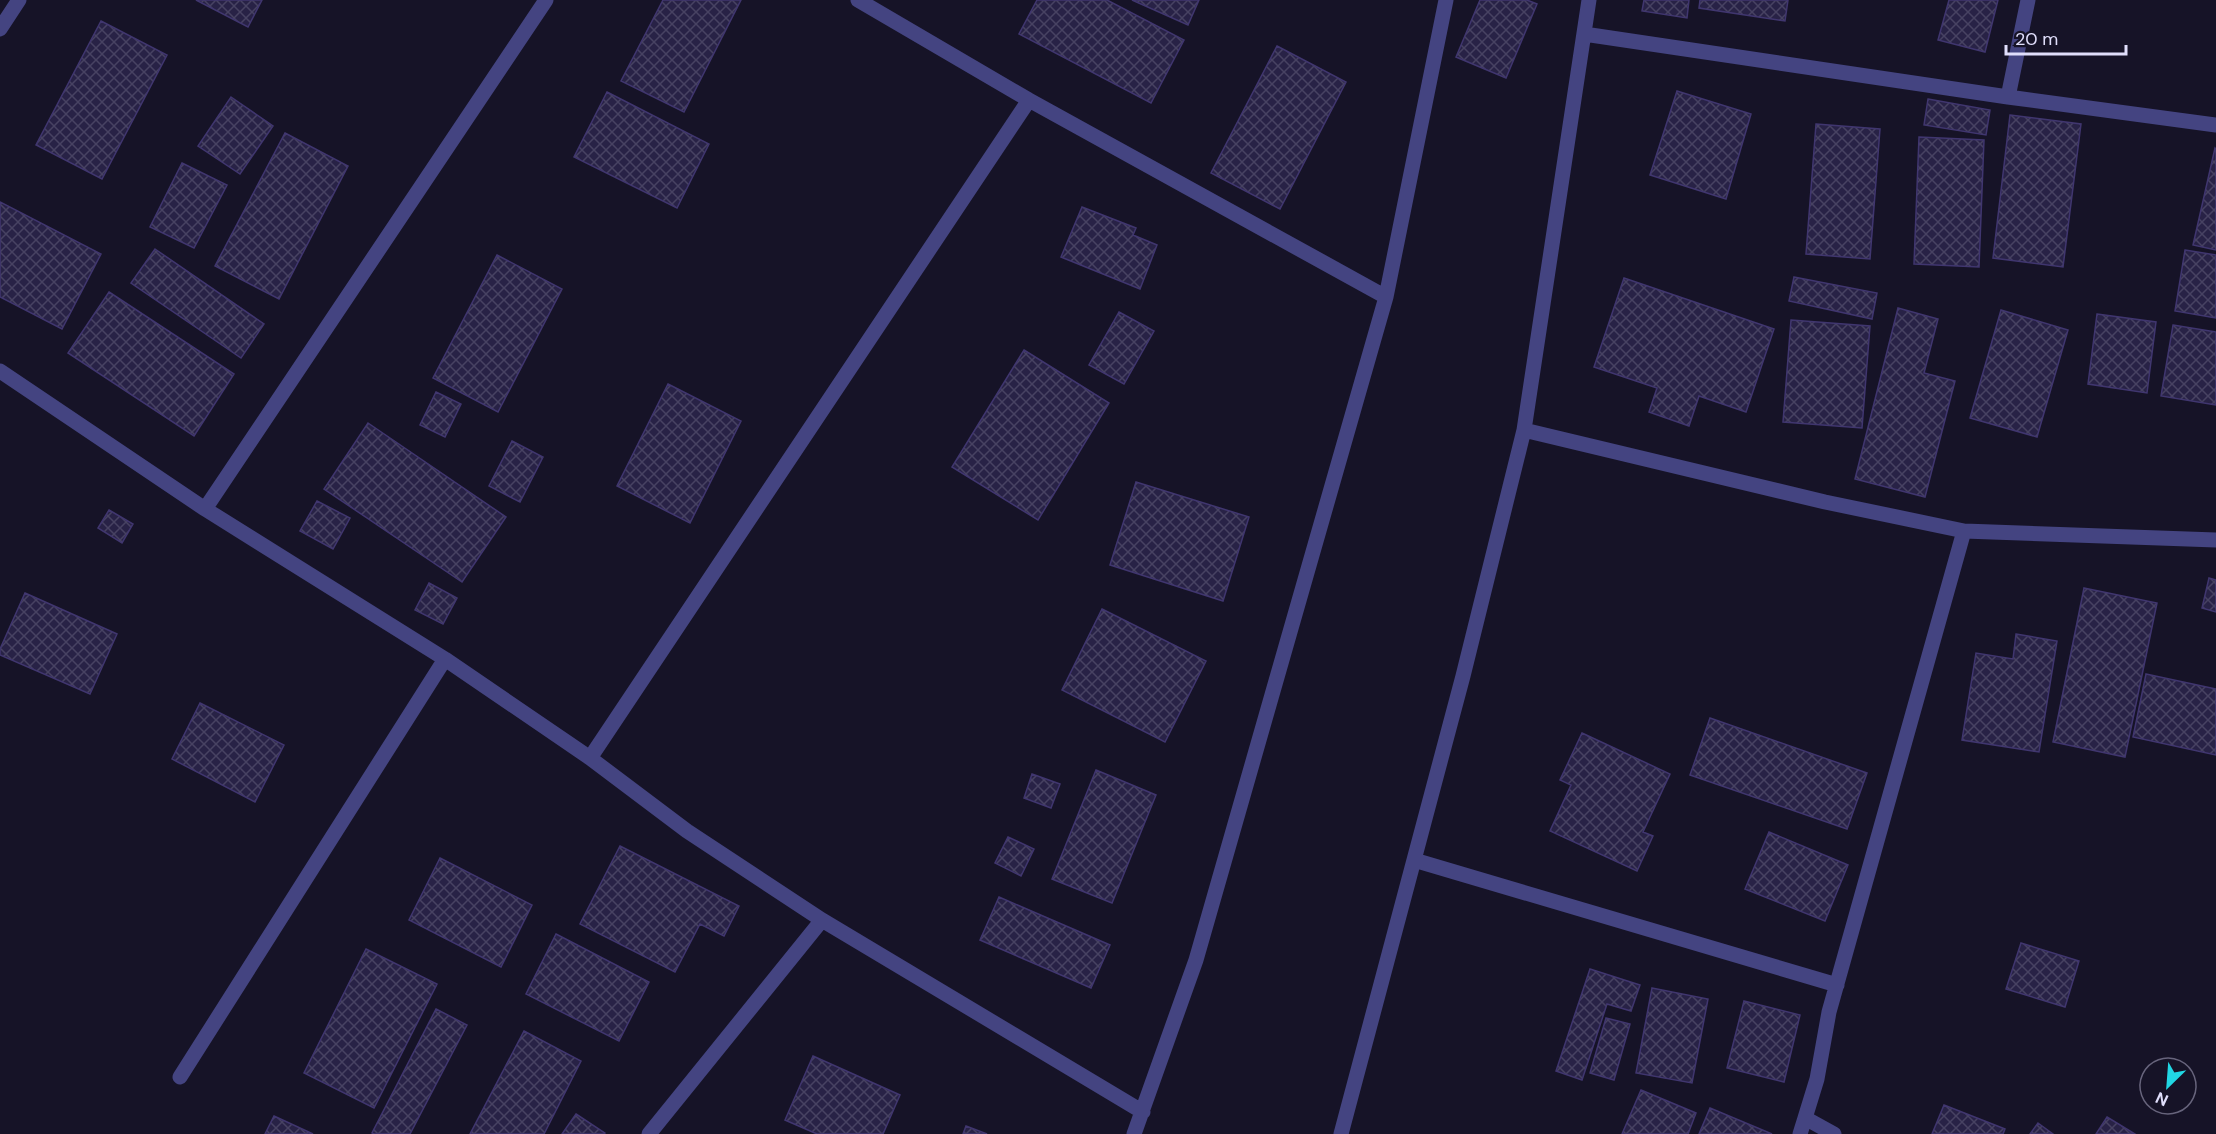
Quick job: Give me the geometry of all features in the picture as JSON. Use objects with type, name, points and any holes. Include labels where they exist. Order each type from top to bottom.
[{"type":"street","points":[[0,29],[20,0]]},
{"type":"street","points":[[205,509],[546,0]]},
{"type":"street","points":[[858,0],[1029,100],[1386,297]]},
{"type":"street","points":[[1134,1134],[1196,960],[1386,297],[1446,0]]},
{"type":"street","points":[[1341,1134],[1463,676],[1524,430],[1588,0]]},
{"type":"street","points":[[2008,97],[2028,0]]},
{"type":"street","points":[[1584,34],[2008,97],[2216,125]]},
{"type":"street","points":[[590,759],[1029,100]]},
{"type":"street","points":[[0,371],[205,509],[445,658],[590,759],[687,831],[822,920],[1143,1112]]},
{"type":"street","points":[[1524,430],[1825,502],[1964,531],[2216,540]]},
{"type":"street","points":[[1800,1134],[1817,1079],[1829,1012],[1964,531]]},
{"type":"street","points":[[180,1077],[445,658]]},
{"type":"street","points":[[1414,860],[1837,985]]},
{"type":"street","points":[[649,1134],[822,920]]},
{"type":"street","points":[[1805,1118],[1834,1134]]},
{"type":"building","points":[[196,0],[262,0],[248,27]]},
{"type":"building","points":[[663,0],[741,0],[684,112],[621,81]]},
{"type":"building","points":[[1037,0],[1107,0],[1184,40],[1151,103],[1019,34]]},
{"type":"building","points":[[1132,0],[1199,0],[1188,25]]},
{"type":"building","points":[[1480,0],[1527,0],[1537,4],[1506,78],[1456,57]]},
{"type":"building","points":[[1644,0],[1689,0],[1687,18],[1642,11]]},
{"type":"building","points":[[1700,0],[1788,0],[1785,21],[1699,8]]},
{"type":"building","points":[[1949,0],[1998,0],[1985,52],[1938,40]]},
{"type":"building","points":[[101,21],[167,55],[102,179],[36,145]]},
{"type":"building","points":[[1277,46],[1346,82],[1280,209],[1211,173]]},
{"type":"building","points":[[1677,91],[1751,114],[1726,199],[1650,175]]},
{"type":"building","points":[[607,92],[709,144],[677,208],[574,157]]},
{"type":"building","points":[[231,97],[273,126],[240,174],[198,146]]},
{"type":"building","points":[[1928,99],[1990,110],[1986,135],[1924,125]]},
{"type":"building","points":[[2010,115],[2081,124],[2063,267],[1993,258]]},
{"type":"building","points":[[1816,124],[1880,129],[1870,259],[1806,254]]},
{"type":"building","points":[[285,133],[348,166],[279,299],[215,266]]},
{"type":"building","points":[[1919,137],[1984,140],[1979,267],[1914,264]]},
{"type":"building","points":[[2216,149],[2216,250],[2193,245]]},
{"type":"building","points":[[182,163],[227,185],[194,248],[150,227]]},
{"type":"building","points":[[0,202],[101,254],[62,329],[0,297]]},
{"type":"building","points":[[1082,207],[1136,228],[1133,235],[1157,245],[1140,289],[1061,257]]},
{"type":"building","points":[[155,249],[264,324],[241,358],[131,283]]},
{"type":"building","points":[[2185,250],[2216,255],[2216,318],[2175,311]]},
{"type":"building","points":[[497,255],[562,289],[498,412],[433,378]]},
{"type":"building","points":[[1794,277],[1877,293],[1872,319],[1789,301]]},
{"type":"building","points":[[1624,278],[1774,329],[1746,412],[1699,396],[1689,426],[1649,412],[1657,388],[1594,367]]},
{"type":"building","points":[[109,292],[234,374],[194,436],[68,353]]},
{"type":"building","points":[[1898,308],[1938,319],[1924,373],[1955,381],[1925,497],[1855,479]]},
{"type":"building","points":[[2001,310],[2068,330],[2037,437],[1970,418]]},
{"type":"building","points":[[1119,312],[1154,331],[1124,384],[1089,365]]},
{"type":"building","points":[[2097,314],[2156,322],[2147,393],[2088,384]]},
{"type":"building","points":[[1791,320],[1870,326],[1862,428],[1783,422]]},
{"type":"building","points":[[2173,325],[2216,332],[2216,405],[2161,396]]},
{"type":"building","points":[[1024,350],[1109,403],[1038,520],[952,467]]},
{"type":"building","points":[[668,384],[741,421],[690,523],[617,486]]},
{"type":"building","points":[[436,392],[461,404],[445,437],[420,425]]},
{"type":"building","points":[[368,423],[506,517],[462,582],[324,489]]},
{"type":"building","points":[[512,441],[543,457],[520,502],[489,486]]},
{"type":"building","points":[[1136,482],[1249,517],[1223,601],[1110,565]]},
{"type":"building","points":[[317,501],[350,518],[333,549],[300,531]]},
{"type":"building","points":[[109,510],[133,524],[122,543],[98,528]]},
{"type":"building","points":[[2209,578],[2216,580],[2216,612],[2202,608]]},
{"type":"building","points":[[429,583],[457,598],[443,624],[415,610]]},
{"type":"building","points":[[2084,588],[2157,603],[2125,757],[2053,742]]},
{"type":"building","points":[[25,593],[117,634],[90,694],[0,655],[0,649]]},
{"type":"building","points":[[1102,609],[1206,661],[1165,742],[1062,690]]},
{"type":"building","points":[[2016,634],[2057,641],[2039,752],[1962,740],[1976,653],[2013,659]]},
{"type":"building","points":[[2146,674],[2216,689],[2216,755],[2133,737]]},
{"type":"building","points":[[200,703],[284,745],[255,802],[172,759]]},
{"type":"building","points":[[1710,718],[1867,773],[1847,829],[1690,775]]},
{"type":"building","points":[[1582,733],[1670,774],[1643,832],[1653,836],[1637,871],[1550,831],[1571,785],[1560,780]]},
{"type":"building","points":[[1096,770],[1156,795],[1112,903],[1052,879]]},
{"type":"building","points":[[1032,774],[1060,784],[1051,808],[1024,798]]},
{"type":"building","points":[[1769,832],[1848,865],[1825,921],[1745,889]]},
{"type":"building","points":[[1008,837],[1034,849],[1021,876],[995,863]]},
{"type":"building","points":[[620,846],[739,906],[724,936],[700,924],[675,972],[580,924]]},
{"type":"building","points":[[440,858],[532,905],[501,967],[409,920]]},
{"type":"building","points":[[999,897],[1110,945],[1091,988],[980,940]]},
{"type":"building","points":[[556,934],[649,982],[619,1041],[526,994]]},
{"type":"building","points":[[2021,943],[2079,961],[2065,1007],[2006,989]]},
{"type":"building","points":[[366,949],[437,984],[374,1108],[304,1073]]},
{"type":"building","points":[[1590,969],[1640,985],[1631,1011],[1607,1004],[1582,1080],[1556,1071]]},
{"type":"building","points":[[1652,988],[1708,999],[1692,1083],[1636,1073]]},
{"type":"building","points":[[1744,1001],[1800,1015],[1784,1082],[1727,1068]]},
{"type":"building","points":[[436,1009],[467,1025],[410,1134],[372,1133]]},
{"type":"building","points":[[1606,1018],[1630,1024],[1614,1080],[1590,1073]]},
{"type":"building","points":[[524,1031],[581,1061],[544,1134],[470,1134]]},
{"type":"building","points":[[813,1056],[900,1095],[883,1134],[817,1134],[785,1120]]},
{"type":"building","points":[[1641,1090],[1696,1113],[1688,1134],[1622,1134]]},
{"type":"building","points":[[1944,1105],[2005,1129],[2003,1134],[1932,1134]]},
{"type":"building","points":[[1710,1108],[1772,1134],[1699,1134]]},
{"type":"building","points":[[576,1114],[605,1133],[562,1134]]},
{"type":"building","points":[[274,1116],[313,1134],[265,1134]]},
{"type":"building","points":[[2107,1117],[2135,1134],[2096,1134]]},
{"type":"building","points":[[2038,1123],[2053,1134],[2030,1134]]},
{"type":"building","points":[[966,1126],[987,1134],[963,1134]]}]
